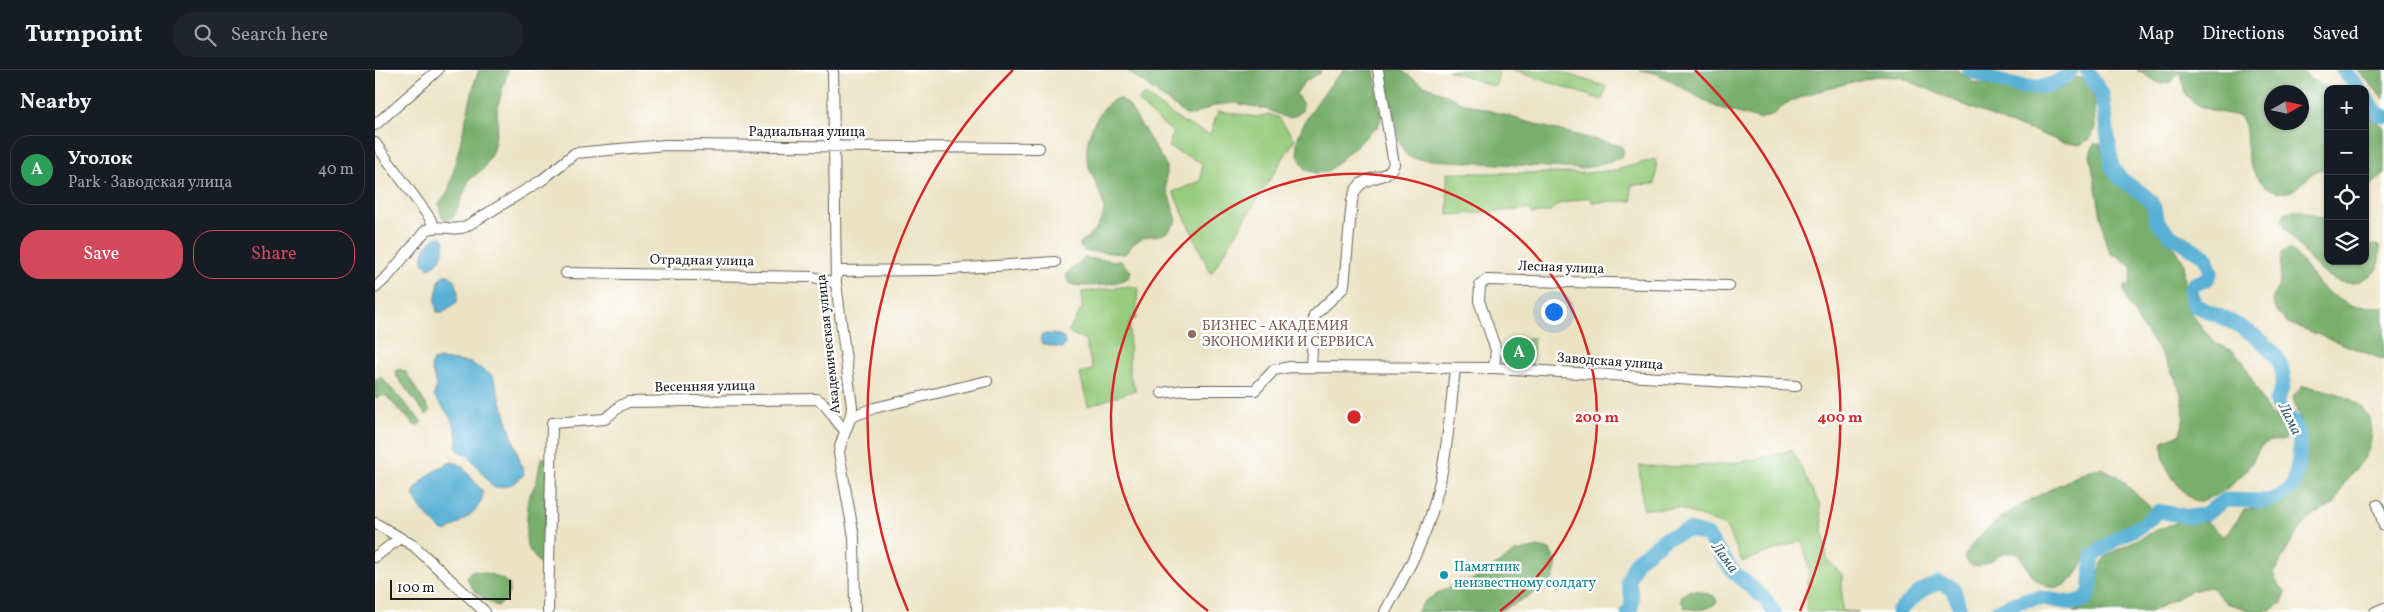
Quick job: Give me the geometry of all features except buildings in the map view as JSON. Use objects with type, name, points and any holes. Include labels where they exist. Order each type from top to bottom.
[{"type":"street","points":[[375,125],[438,70]]},
{"type":"street","name":"Академическая улица","points":[[833,70],[836,283],[851,418],[840,441],[839,453],[855,537],[855,612]]},
{"type":"street","points":[[1311,367],[1314,316],[1344,285],[1352,202],[1356,189],[1366,181],[1387,174],[1392,170],[1394,164],[1378,70]]},
{"type":"street","points":[[375,144],[429,217],[433,226],[426,230],[389,275],[375,288]]},
{"type":"street","name":"Радиальная улица","points":[[433,226],[456,229],[465,227],[541,180],[575,153],[665,146],[1039,148]]},
{"type":"street","points":[[836,271],[936,270],[1055,262]]},
{"type":"street","name":"Отрадная улица","points":[[566,273],[813,277],[836,283]]},
{"type":"street","name":"Лесная улица","points":[[1494,368],[1496,350],[1479,296],[1480,285],[1486,280],[1729,286]]},
{"type":"street","name":"Заводская улица","points":[[1162,393],[1184,390],[1255,390],[1274,370],[1281,367],[1494,368],[1797,386]]},
{"type":"street","points":[[1385,612],[1417,552],[1431,513],[1446,450],[1455,368]]},
{"type":"street","points":[[851,418],[875,408],[987,381]]},
{"type":"street","name":"Весенняя улица","points":[[549,612],[552,423],[605,419],[620,406],[628,402],[817,399],[824,403],[837,424],[845,430]]},
{"type":"street","points":[[2378,505],[2384,526]]},
{"type":"street","points":[[375,523],[430,559],[482,611]]},
{"type":"street","points":[[375,557],[400,538]]},
{"type":"street","points":[[2375,612],[2384,608]]},
{"type":"green space","points":[[479,70],[508,70],[497,109],[498,123],[493,150],[484,168],[469,180],[454,217],[447,220],[441,216],[439,203],[449,190]]},
{"type":"green space","points":[[1126,70],[1321,70],[1320,73],[1304,82],[1296,94],[1303,104],[1302,111],[1297,115],[1287,118],[1269,110],[1235,103],[1216,105],[1193,115],[1186,115]]},
{"type":"green space","points":[[1344,70],[1374,70],[1381,117],[1379,125],[1327,172],[1316,173],[1306,170],[1298,152],[1298,137],[1315,105]]},
{"type":"green space","points":[[1383,70],[1401,70],[1420,83],[1464,103],[1545,127],[1621,146],[1624,152],[1621,158],[1581,169],[1417,159],[1407,156],[1400,144]]},
{"type":"green space","points":[[1448,70],[1491,70],[1499,73],[1495,87]]},
{"type":"green space","points":[[1512,70],[1555,70],[1607,87],[1602,100]]},
{"type":"green space","points":[[1640,70],[1959,70],[1974,83],[2031,93],[2056,91],[2069,84],[2076,77],[2085,79],[2094,94],[2095,127],[2091,138],[2080,145],[2061,142],[2034,131],[2006,123],[1900,77],[1875,76],[1812,93],[1785,104],[1772,116],[1758,119],[1716,107],[1658,74]]},
{"type":"green space","points":[[2137,70],[2303,70],[2310,79],[2324,86],[2324,169],[2310,175],[2292,191],[2274,191],[2262,183],[2253,171],[2247,152],[2245,126],[2240,116],[2211,110],[2191,100],[2186,95],[2180,72],[2170,83],[2161,84]]},
{"type":"green space","points":[[2357,70],[2384,70],[2384,99]]},
{"type":"green space","points":[[1145,95],[1181,121],[1210,135],[1218,111],[1257,117],[1268,114],[1278,117],[1295,139],[1211,274],[1173,192],[1201,181],[1202,163],[1168,147],[1173,133],[1137,101]]},
{"type":"green space","points":[[1115,99],[1121,99],[1128,104],[1166,165],[1166,187],[1177,220],[1167,232],[1162,235],[1142,238],[1134,243],[1125,254],[1085,251],[1080,247],[1080,243],[1099,224],[1104,208],[1089,167],[1087,158],[1088,139],[1101,111]]},
{"type":"green space","points":[[2369,117],[2384,127],[2384,175],[2369,187]]},
{"type":"green space","points":[[2100,143],[2109,174],[2120,186],[2144,204],[2159,234],[2175,248],[2184,263],[2185,289],[2190,312],[2213,341],[2234,352],[2243,361],[2266,408],[2270,414],[2283,421],[2287,433],[2285,440],[2271,441],[2263,445],[2245,472],[2233,484],[2204,500],[2196,502],[2189,497],[2171,475],[2164,458],[2163,441],[2180,434],[2183,417],[2182,400],[2178,384],[2170,369],[2125,297],[2124,287],[2130,284],[2132,267],[2118,256],[2111,254],[2106,244],[2090,155],[2094,144]]},
{"type":"green space","points":[[1655,159],[1657,167],[1655,184],[1631,185],[1632,201],[1592,202],[1590,197],[1558,204],[1549,212],[1532,214],[1530,209],[1448,215],[1447,173],[1585,173],[1616,170]]},
{"type":"green space","points":[[2293,210],[2302,211],[2324,219],[2324,265],[2369,265],[2369,246],[2374,244],[2379,246],[2380,252],[2378,269],[2363,279],[2350,283],[2337,281],[2325,274],[2304,253],[2285,228],[2282,220],[2284,213]]},
{"type":"green space","points":[[2288,249],[2294,252],[2317,282],[2332,295],[2351,306],[2384,307],[2384,360],[2288,323],[2279,314],[2273,304],[2273,300],[2280,282],[2282,252]]},
{"type":"green space","points":[[1084,258],[1121,261],[1131,271],[1129,277],[1118,282],[1101,285],[1083,286],[1071,284],[1066,274]]},
{"type":"green space","points":[[1129,286],[1138,288],[1136,319],[1130,319],[1129,373],[1136,390],[1088,406],[1080,374],[1093,369],[1085,340],[1068,332],[1082,308],[1082,292]]},
{"type":"green space","points":[[1534,337],[1531,366],[1505,366],[1505,355],[1512,346]]},
{"type":"green space","points":[[399,369],[405,371],[430,411],[428,414],[425,414],[397,377],[396,371]]},
{"type":"green space","points":[[381,377],[422,422],[418,426],[414,425],[385,395],[375,398],[375,380]]},
{"type":"green space","points":[[2303,386],[2330,391],[2354,402],[2364,409],[2370,420],[2372,432],[2367,453],[2345,482],[2335,503],[2312,517],[2304,525],[2274,574],[2276,581],[2286,592],[2282,603],[2270,610],[2251,611],[2226,603],[2211,587],[2191,591],[2150,612],[2073,612],[2082,608],[2093,596],[2104,559],[2126,545],[2161,528],[2184,521],[2207,522],[2223,536],[2228,534],[2244,510],[2276,505],[2293,496],[2299,487],[2302,477],[2305,453],[2303,431],[2293,397]]},
{"type":"green space","points":[[1792,450],[1820,506],[1827,560],[1842,574],[1842,611],[1859,612],[1806,612],[1809,569],[1802,540],[1742,562],[1726,526],[1678,508],[1643,509],[1639,466],[1679,467],[1716,465],[1753,460]]},
{"type":"green space","points":[[541,458],[546,458],[548,462],[546,562],[543,564],[538,562],[527,547],[526,535],[528,499],[537,480]]},
{"type":"green space","points":[[2101,468],[2116,475],[2151,508],[2148,513],[2135,523],[2095,547],[2089,553],[2073,579],[2067,584],[2060,587],[2050,587],[2039,582],[2017,553],[2005,553],[1976,566],[1968,562],[1964,556],[1988,529],[2003,517],[2089,470]]},
{"type":"green space","points":[[1538,547],[1550,550],[1557,563],[1553,579],[1542,589],[1498,612],[1417,612],[1425,601],[1453,585],[1464,584],[1478,577],[1515,552]]},
{"type":"green space","points":[[471,571],[491,574],[509,584],[509,591],[505,600],[497,606],[487,601],[469,582],[467,577]]},
{"type":"green space","points":[[1690,590],[1714,596],[1717,602],[1702,610],[1685,608],[1681,600],[1682,595]]},
{"type":"water","points":[[441,236],[445,242],[442,254],[439,261],[429,268],[424,264],[424,251],[432,240]]},
{"type":"water","points":[[444,275],[449,275],[456,284],[458,290],[457,302],[443,312],[437,312],[435,301],[440,278]]},
{"type":"water","points":[[1042,335],[1060,335],[1064,338],[1065,345],[1062,348],[1042,343],[1040,339]]},
{"type":"water","points":[[441,359],[471,363],[493,376],[524,474],[514,483],[494,488],[470,457],[460,452],[456,447],[456,433],[451,419],[434,396],[436,385],[431,367],[433,361]]},
{"type":"water","points":[[452,462],[460,464],[483,492],[482,499],[470,514],[448,531],[442,531],[421,509],[413,495],[419,485],[429,475]]},
{"type":"waterway","points":[[1970,70],[2002,82],[2023,87],[2044,86],[2054,83],[2071,70]]},
{"type":"waterway","name":"Лама","points":[[1996,612],[2017,602],[2035,598],[2068,602],[2081,601],[2090,591],[2093,556],[2117,538],[2142,525],[2159,511],[2189,517],[2205,514],[2225,500],[2267,501],[2279,497],[2292,488],[2298,466],[2300,448],[2298,433],[2293,423],[2276,402],[2283,384],[2281,367],[2273,353],[2260,340],[2244,329],[2194,305],[2191,290],[2193,285],[2207,279],[2211,272],[2206,257],[2169,234],[2156,220],[2155,210],[2151,202],[2117,174],[2112,166],[2102,94],[2087,70]]},
{"type":"waterway","name":"Лама","points":[[2343,70],[2356,85]]},
{"type":"waterway","name":"Лама","points":[[2369,102],[2379,115],[2384,116]]},
{"type":"waterway","name":"Лама","points":[[1628,612],[1631,608],[1632,599],[1628,581],[1636,561],[1666,538],[1690,530],[1707,535],[1734,573],[1764,598],[1774,612]]},
{"type":"waterway","name":"Лама","points":[[1898,612],[1922,590],[1938,583],[1953,588],[1961,612]]},
{"type":"place","name":"БИЗНЕС - АКАДЕМИЯ ЭКОНОМИКИ И СЕРВИСА","points":[[1192,334]]},
{"type":"place","name":"Уголок","points":[[1519,353]]},
{"type":"place","name":"Памятник неизвестному солдату","points":[[1444,575]]}]
